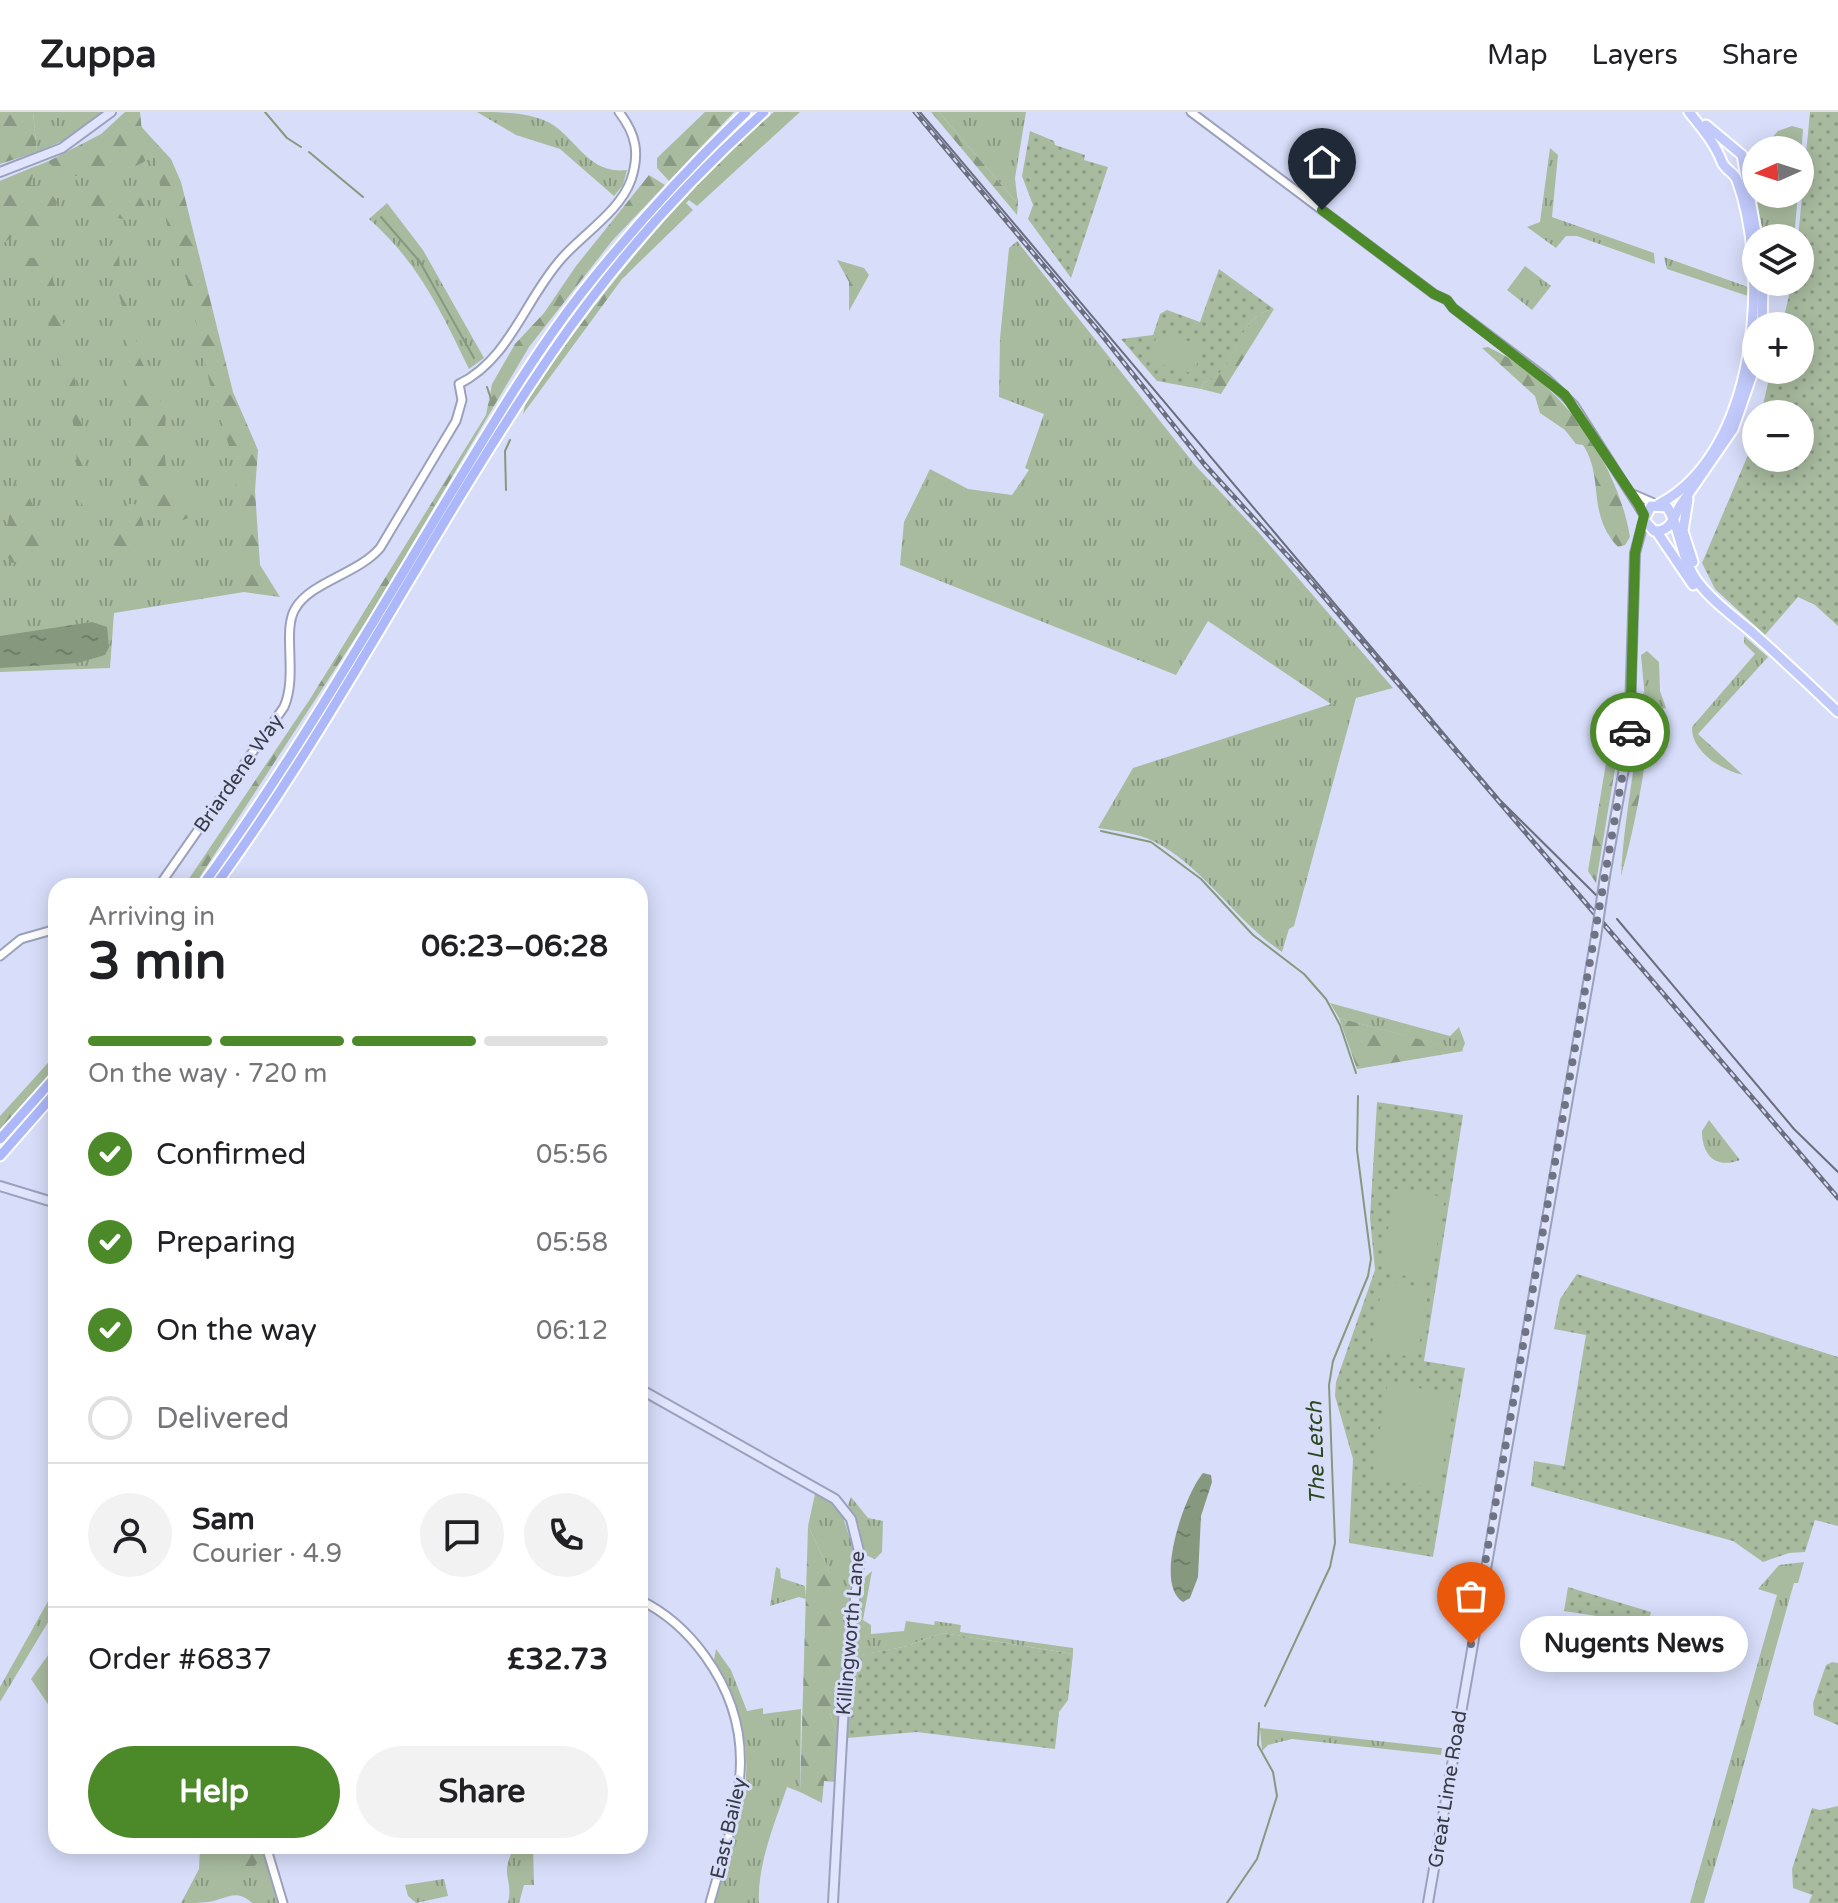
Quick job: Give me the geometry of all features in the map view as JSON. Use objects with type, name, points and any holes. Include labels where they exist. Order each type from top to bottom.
[{"type":"highway","points":[[207,878],[304,732],[542,349],[632,232],[692,163],[746,112]]},
{"type":"highway","points":[[220,878],[346,685],[552,353],[639,240],[765,112]]},
{"type":"highway","points":[[0,1139],[48,1085]]},
{"type":"highway","points":[[0,1156],[48,1101]]},
{"type":"main road","points":[[0,172],[62,148],[111,112]]},
{"type":"main road","points":[[1692,112],[1715,136],[1741,153],[1742,162],[1730,169]]},
{"type":"main road","points":[[1692,112],[1739,185],[1755,275],[1754,319],[1749,359],[1739,394],[1716,443],[1686,484],[1649,507],[1644,518],[1691,582],[1838,712]]},
{"type":"main road","points":[[1722,155],[1727,149],[1735,148]]},
{"type":"main road","points":[[1637,538],[1667,529],[1733,429],[1749,384]]},
{"type":"main road","points":[[1690,492],[1683,517],[1685,542],[1694,566],[1718,603]]},
{"type":"main road","points":[[1658,504],[1669,510],[1693,575],[1718,603]]},
{"type":"main road","name":"Great Lime Road","points":[[1428,1903],[1629,740],[1637,538],[1644,518]]},
{"type":"main road","points":[[2,1187],[48,1201]]},
{"type":"main road","name":"Killingworth Lane","points":[[648,1394],[835,1499],[848,1512],[855,1527],[860,1555],[845,1687],[833,1903]]},
{"type":"street","name":"Briardene Way","points":[[165,878],[284,707],[291,685],[291,619],[295,607],[318,589],[366,562],[380,548],[456,421],[462,400],[459,384],[496,356],[550,272],[626,189],[634,168],[636,139],[619,112]]},
{"type":"street","points":[[1191,112],[1434,294],[1447,300],[1453,308],[1556,386],[1574,405],[1644,518]]},
{"type":"street","points":[[1631,493],[1658,504]]},
{"type":"street","points":[[0,956],[21,939],[48,931]]},
{"type":"street","name":"East Bailey","points":[[648,1605],[672,1619],[690,1636],[718,1673],[739,1728],[742,1753],[739,1792],[710,1903]]},
{"type":"street","points":[[268,1854],[283,1903]]},
{"type":"green space","points":[[0,112],[33,112],[37,152],[0,164]]},
{"type":"green space","points":[[33,112],[104,112],[76,135],[37,152]]},
{"type":"green space","points":[[125,112],[140,112],[145,161],[120,170],[76,176],[63,173],[47,162],[101,134]]},
{"type":"green space","points":[[477,112],[524,115],[550,123],[593,162],[614,170],[627,170],[623,185],[614,196],[560,149],[516,135]]},
{"type":"green space","points":[[705,112],[734,112],[669,181],[657,168],[657,158]]},
{"type":"green space","points":[[774,112],[800,112],[697,206],[689,200],[686,203],[693,210],[622,279],[523,414],[526,401],[553,362],[641,249],[704,178]]},
{"type":"green space","points":[[931,112],[939,112],[1018,204],[1017,215]]},
{"type":"green space","points":[[939,112],[1026,112],[1015,178],[1018,204]]},
{"type":"green space","points":[[1810,112],[1838,112],[1838,626],[1815,605],[1798,597],[1765,635],[1715,589],[1702,563],[1742,469],[1742,472],[1814,472],[1814,400],[1764,400],[1768,384],[1814,384],[1814,312],[1785,312],[1789,296],[1814,296],[1814,224],[1799,224],[1801,208],[1814,208],[1814,136],[1808,136]]},
{"type":"green space","points":[[139,124],[166,154],[206,317],[237,481],[244,592],[114,613],[110,668],[0,672],[0,181]]},
{"type":"green space","points":[[1792,126],[1803,129],[1802,136],[1774,136]]},
{"type":"green space","points":[[1030,131],[1054,141],[1055,145],[1085,155],[1084,160],[1108,167],[1071,278],[1028,219],[1033,205],[1022,176]]},
{"type":"green space","points":[[156,143],[171,159],[181,182],[233,392],[258,450],[255,491],[260,565],[280,597],[244,592],[234,462],[211,389],[187,281],[167,225],[153,145]]},
{"type":"green space","points":[[1550,148],[1558,155],[1552,217],[1654,253],[1655,264],[1577,236],[1566,236],[1556,248],[1527,227],[1540,222]]},
{"type":"green space","points":[[36,166],[30,185],[47,187],[57,202],[55,210],[47,221],[0,245],[0,181]]},
{"type":"green space","points":[[649,175],[665,185],[612,241],[529,347],[369,617],[199,878],[189,878],[310,699],[486,415],[492,384],[515,344],[544,313],[576,266]]},
{"type":"green space","points":[[91,186],[115,189],[130,197],[139,195],[145,207],[141,214],[131,220],[96,210],[79,211],[77,200]]},
{"type":"green space","points":[[387,203],[423,250],[484,358],[469,369],[438,307],[415,270],[369,219]]},
{"type":"green space","points":[[1758,208],[1797,208],[1795,224],[1761,224]]},
{"type":"green space","points":[[1017,241],[1195,465],[1260,534],[1393,688],[1356,698],[1294,926],[1289,929],[1282,952],[1172,852],[1140,836],[1098,828],[1133,768],[1331,704],[1208,621],[1176,675],[900,565],[904,522],[930,469],[968,489],[1012,495],[1029,470],[1025,468],[1044,414],[999,397],[1000,338],[1009,248]]},
{"type":"green space","points":[[112,244],[119,249],[120,281],[135,330],[138,354],[166,412],[164,448],[168,484],[184,490],[198,509],[180,521],[166,522],[146,514],[146,500],[133,466],[126,321],[109,256],[108,248]]},
{"type":"green space","points":[[39,253],[50,253],[55,298],[67,334],[85,440],[84,479],[94,507],[86,512],[77,488],[76,446],[70,407],[37,288],[3,266],[2,257],[33,258]]},
{"type":"green space","points":[[1664,257],[1742,285],[1742,294],[1667,269]]},
{"type":"green space","points":[[837,260],[864,268],[869,275],[849,311],[849,282]]},
{"type":"green space","points":[[1525,266],[1551,286],[1532,310],[1507,290]]},
{"type":"green space","points":[[1219,269],[1274,309],[1251,322],[1224,368],[1203,383],[1201,389],[1157,381],[1121,339],[1153,335],[1160,314],[1167,310],[1200,322]]},
{"type":"green space","points":[[1274,309],[1221,394],[1201,389],[1203,383],[1224,368],[1251,322]]},
{"type":"green space","points":[[1158,332],[1202,345],[1194,374],[1149,361]]},
{"type":"green space","points":[[1488,347],[1514,361],[1538,380],[1561,401],[1581,426],[1612,479],[1623,508],[1630,537],[1625,545],[1618,547],[1602,522],[1593,470],[1583,445],[1576,444],[1565,430],[1540,413],[1535,396],[1482,348]]},
{"type":"green space","points":[[17,479],[22,481],[42,526],[47,548],[33,557],[12,563],[2,550]]},
{"type":"green space","points":[[129,504],[135,504],[140,513],[144,542],[121,548],[109,541],[109,535],[124,524]]},
{"type":"green space","points":[[1744,636],[1768,657],[1698,734],[1743,775],[1709,758],[1696,744],[1692,727],[1755,654],[1744,643]]},
{"type":"green space","points":[[1647,651],[1659,662],[1660,691],[1666,708],[1646,711],[1641,655]]},
{"type":"green space","points":[[1643,692],[1647,705],[1646,752],[1637,810],[1621,876],[1625,830]]},
{"type":"green space","points":[[1615,709],[1621,710],[1624,715],[1596,883],[1588,871]]},
{"type":"green space","points":[[1330,1003],[1450,1036],[1459,1027],[1465,1043],[1462,1051],[1339,1018]]},
{"type":"green space","points":[[1339,1018],[1464,1051],[1357,1069]]},
{"type":"green space","points":[[48,1063],[48,1076],[0,1132],[0,1116]]},
{"type":"green space","points":[[1377,1102],[1463,1115],[1424,1361],[1465,1368],[1433,1557],[1349,1543],[1353,1459],[1335,1396],[1336,1382],[1375,1270],[1370,1218]]},
{"type":"green space","points":[[1709,1120],[1740,1160],[1724,1163],[1708,1154],[1702,1131]]},
{"type":"green space","points":[[1395,1189],[1445,1197],[1431,1280],[1381,1272]]},
{"type":"green space","points":[[1577,1274],[1838,1357],[1838,1526],[1815,1520],[1805,1552],[1789,1553],[1763,1562],[1733,1541],[1531,1486],[1534,1461],[1564,1466],[1586,1335],[1554,1329],[1560,1299]]},
{"type":"green space","points":[[1383,1280],[1429,1288],[1417,1358],[1371,1350]]},
{"type":"green space","points":[[1388,1383],[1455,1394],[1439,1489],[1372,1477]]},
{"type":"green space","points":[[815,1494],[829,1501],[843,1517],[853,1548],[838,1737],[830,1713],[829,1570],[808,1526]]},
{"type":"green space","points":[[851,1497],[868,1518],[883,1521],[882,1552],[875,1559],[865,1555],[859,1526],[848,1505]]},
{"type":"green space","points":[[808,1526],[829,1570],[838,1632],[837,1704],[830,1713],[838,1737],[836,1782],[824,1781],[822,1803],[800,1792]]},
{"type":"green space","points":[[1804,1562],[1798,1583],[1794,1583],[1704,1903],[1690,1903],[1777,1595],[1758,1589],[1779,1565]]},
{"type":"green space","points":[[776,1567],[780,1569],[781,1578],[805,1586],[806,1599],[799,1597],[770,1606]]},
{"type":"green space","points":[[872,1571],[863,1620],[871,1625],[871,1634],[904,1631],[906,1621],[934,1625],[935,1621],[961,1625],[960,1632],[1073,1648],[1073,1654],[943,1633],[903,1647],[856,1656],[853,1661],[861,1595],[864,1595],[863,1579]]},
{"type":"green space","points":[[1568,1587],[1651,1612],[1648,1624],[1564,1611]]},
{"type":"green space","points":[[48,1601],[48,1622],[0,1702],[0,1687]]},
{"type":"green space","points":[[943,1633],[1073,1654],[1068,1700],[1059,1712],[1055,1749],[917,1732],[847,1738],[855,1656],[903,1647]]},
{"type":"green space","points":[[716,1649],[731,1670],[747,1711],[763,1708],[763,1714],[801,1709],[800,1792],[787,1787],[764,1859],[759,1903],[715,1903],[746,1781],[746,1754],[741,1725],[731,1694],[714,1660]]},
{"type":"green space","points":[[48,1655],[48,1704],[31,1679]]},
{"type":"green space","points":[[1838,1663],[1838,1725],[1814,1715],[1813,1703],[1826,1665]]},
{"type":"green space","points":[[1260,1728],[1442,1748],[1441,1755],[1292,1739],[1268,1745],[1262,1751]]},
{"type":"green space","points":[[1838,1806],[1838,1903],[1809,1903],[1812,1895],[1793,1888],[1792,1869],[1812,1808],[1820,1810]]},
{"type":"green space","points":[[200,1854],[264,1854],[279,1903],[252,1903],[236,1895],[208,1902],[181,1903],[199,1869]]},
{"type":"green space","points":[[209,1854],[256,1854],[258,1861],[253,1869],[217,1866]]},
{"type":"green space","points":[[533,1854],[534,1885],[524,1885],[519,1903],[508,1903],[510,1856]]},
{"type":"green space","points":[[444,1879],[448,1896],[416,1903],[408,1896],[405,1885]]},
{"type":"water","points":[[92,622],[107,627],[109,647],[105,655],[78,663],[0,668],[0,636]]},
{"type":"water","points":[[1203,1473],[1211,1475],[1212,1482],[1201,1516],[1198,1577],[1190,1598],[1183,1602],[1175,1592],[1171,1559],[1188,1499]]},
{"type":"waterway","points":[[265,112],[287,138],[301,147]]},
{"type":"waterway","points":[[309,152],[363,197]]},
{"type":"waterway","points":[[381,217],[420,262],[474,358]]},
{"type":"waterway","points":[[487,387],[493,405]]},
{"type":"waterway","points":[[506,490],[505,451],[510,440]]},
{"type":"waterway","name":"The Letch","points":[[1101,831],[1151,842],[1201,879],[1253,935],[1304,974],[1326,999],[1340,1025],[1356,1073]]},
{"type":"waterway","name":"The Letch","points":[[1265,1706],[1330,1567],[1335,1543],[1329,1385],[1333,1361],[1368,1276],[1371,1259],[1357,1150],[1358,1096]]},
{"type":"waterway","name":"The Letch","points":[[1227,1903],[1257,1859],[1277,1796],[1273,1772],[1258,1745],[1259,1723]]},
{"type":"tram line","points":[[920,112],[1500,800],[1596,895]]},
{"type":"tram line","points":[[1617,919],[1794,1129],[1838,1172]]},
{"type":"railway","points":[[915,112],[1101,334],[1205,465],[1307,577],[1838,1198]]},
{"type":"way so far","points":[[1471,1644],[1630,732]]},
{"type":"place","name":"Nugents News","points":[[1471,1644]]},
{"type":"route","points":[[1322,210],[1434,294],[1447,300],[1453,308],[1556,386],[1574,405],[1639,505],[1644,520],[1635,553],[1630,732]]}]
